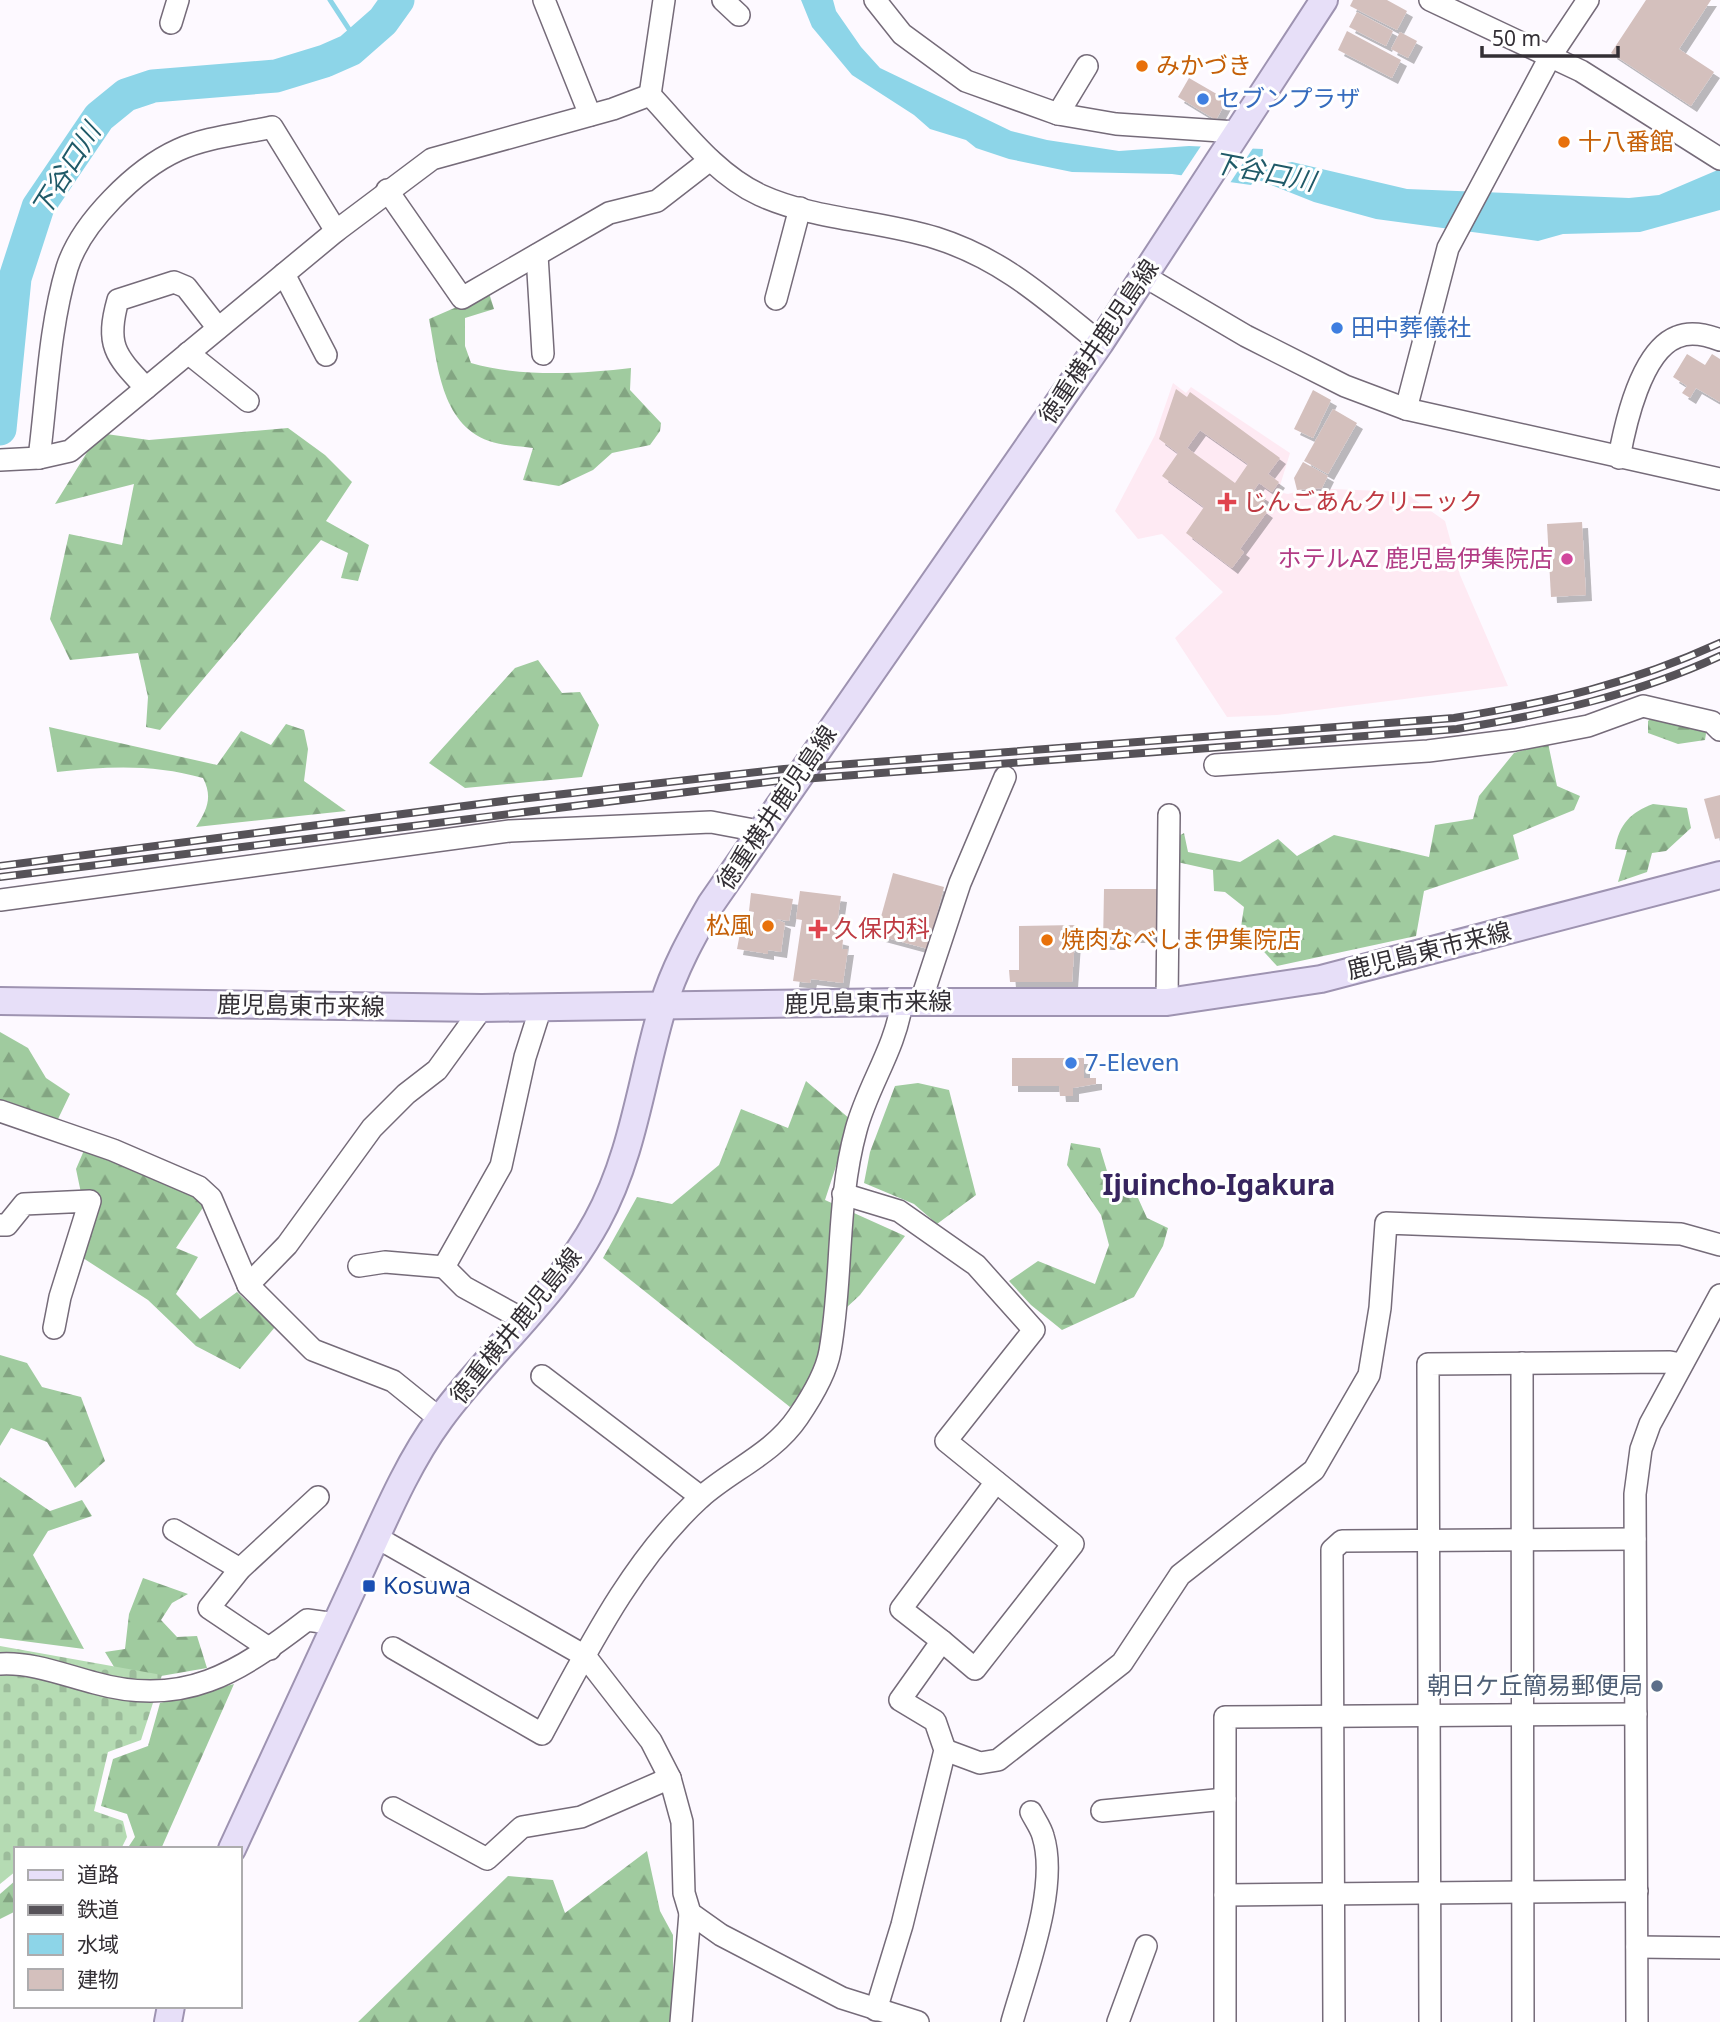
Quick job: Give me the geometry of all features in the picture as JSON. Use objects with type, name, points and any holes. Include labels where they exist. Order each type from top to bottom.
[{"type":"main road","name":"徳重横井鹿児島線","points":[[233,1847],[376,1537],[440,1419],[526,1321],[578,1253],[613,1188],[641,1102],[663,1006],[683,954],[759,831],[1100,343],[1324,0]]},
{"type":"main road","name":"鹿児島東市来線","points":[[0,1001],[482,1008],[912,1002],[1167,1002],[1321,979],[1720,875]]},
{"type":"street","points":[[171,23],[178,0]]},
{"type":"street","points":[[544,0],[590,115]]},
{"type":"street","points":[[650,95],[664,0]]},
{"type":"street","points":[[723,0],[739,15]]},
{"type":"street","points":[[875,0],[902,34],[966,81],[1058,114],[1116,124],[1234,135]]},
{"type":"street","points":[[1430,0],[1581,71],[1713,155]]},
{"type":"street","points":[[1406,409],[1452,240],[1550,57],[1588,0]]},
{"type":"street","points":[[1058,114],[1087,66]]},
{"type":"street","points":[[0,460],[39,458],[70,451],[336,231],[387,190],[432,159],[590,115],[650,95]]},
{"type":"street","points":[[650,95],[710,160],[758,194],[800,208],[936,238],[1014,273],[1100,343]]},
{"type":"street","points":[[39,458],[55,327],[68,266],[92,223],[130,180],[179,149],[272,127],[336,231]]},
{"type":"street","points":[[387,190],[462,298],[609,213],[657,201],[710,160]]},
{"type":"street","points":[[776,299],[800,208]]},
{"type":"street","points":[[537,255],[543,354]]},
{"type":"street","points":[[284,274],[326,355]]},
{"type":"street","points":[[1144,276],[1257,342],[1345,386],[1406,409],[1720,479]]},
{"type":"street","points":[[146,388],[118,358],[112,347],[113,318],[118,300],[153,286],[174,282],[186,287],[218,328]]},
{"type":"street","points":[[1619,458],[1636,393],[1648,366],[1662,347],[1676,337],[1692,334],[1720,340]]},
{"type":"street","points":[[188,353],[248,401]]},
{"type":"street","points":[[1215,765],[1428,751],[1515,740],[1588,726],[1643,706],[1712,722],[1720,730]]},
{"type":"street","points":[[393,1648],[542,1734],[584,1656],[655,1548],[701,1497],[777,1440],[796,1420],[814,1392],[830,1353],[843,1194],[855,1132],[1005,777]]},
{"type":"street","points":[[1167,1002],[1169,815]]},
{"type":"street","points":[[0,900],[510,831],[711,822],[759,831]]},
{"type":"street","points":[[444,1268],[501,1167],[525,1057],[541,1007]]},
{"type":"street","points":[[248,1285],[287,1245],[372,1128],[405,1094],[437,1070],[482,1008]]},
{"type":"street","points":[[0,1111],[113,1150],[199,1186],[211,1198],[248,1285],[313,1350],[393,1381],[440,1419]]},
{"type":"street","points":[[843,1194],[899,1211],[954,1249],[985,1273],[1034,1330],[946,1441],[1073,1544],[975,1669],[901,1609],[996,1482]]},
{"type":"street","points":[[0,1225],[7,1225],[24,1204],[90,1201],[60,1297],[54,1328]]},
{"type":"street","points":[[945,1750],[980,1763],[998,1760],[1122,1663],[1180,1575],[1314,1470],[1369,1375],[1380,1308],[1386,1223],[1681,1234],[1720,1245]]},
{"type":"street","points":[[359,1266],[384,1262],[444,1268],[464,1287],[526,1321]]},
{"type":"street","points":[[1637,2022],[1635,1494],[1641,1449],[1650,1424],[1720,1295]]},
{"type":"street","points":[[1522,1363],[1523,2022]]},
{"type":"street","points":[[1430,2022],[1427,1364],[1681,1364]]},
{"type":"street","points":[[542,1376],[701,1497]]},
{"type":"street","points":[[270,1649],[209,1608],[240,1569],[318,1497]]},
{"type":"street","points":[[174,1530],[240,1569]]},
{"type":"street","points":[[376,1537],[584,1656],[651,1741],[670,1778],[682,1822],[684,1893],[690,1913],[681,2022]]},
{"type":"street","points":[[1334,2022],[1332,1550],[1342,1541],[1635,1538]]},
{"type":"street","points":[[0,1664],[31,1666],[128,1692],[163,1693],[189,1688],[255,1659],[307,1620],[336,1623]]},
{"type":"street","points":[[876,2010],[902,1925],[945,1750],[935,1721],[900,1700],[942,1641]]},
{"type":"street","points":[[1225,2022],[1225,1717],[1636,1714]]},
{"type":"street","points":[[393,1808],[487,1859],[522,1827],[581,1817],[670,1778]]},
{"type":"street","points":[[1102,1811],[1225,1799]]},
{"type":"street","points":[[1012,2022],[1044,1908],[1046,1860],[1043,1837],[1031,1812]]},
{"type":"street","points":[[1225,1895],[1637,1891]]},
{"type":"street","points":[[690,1913],[721,1935],[842,1997],[918,2022]]},
{"type":"street","points":[[1118,2022],[1146,1945]]},
{"type":"street","points":[[1637,1947],[1720,1948]]},
{"type":"shaded area","points":[[1173,383],[1186,393],[1191,387],[1290,453],[1278,492],[1288,494],[1310,488],[1404,492],[1445,521],[1460,575],[1508,686],[1277,715],[1227,717],[1175,638],[1223,592],[1162,534],[1138,539],[1115,511],[1155,435]]},
{"type":"green space","points":[[489,293],[494,309],[465,318],[465,346],[471,363],[509,371],[550,373],[631,368],[630,390],[661,423],[660,431],[650,445],[612,453],[593,470],[559,486],[523,480],[533,448],[489,441],[460,421],[444,390],[429,319]]},
{"type":"green space","points":[[288,428],[325,455],[352,482],[326,521],[369,545],[358,581],[341,578],[348,553],[321,540],[160,730],[146,727],[148,697],[138,653],[70,660],[50,619],[69,534],[122,545],[134,484],[55,504],[99,433],[149,440]]},
{"type":"green space","points":[[538,660],[562,693],[580,692],[599,725],[582,777],[465,788],[429,763],[515,668]]},
{"type":"green space","points":[[1654,716],[1707,727],[1705,740],[1678,744],[1648,733],[1648,721]]},
{"type":"green space","points":[[286,724],[304,730],[308,749],[304,781],[346,811],[196,827],[208,797],[203,778],[149,768],[94,768],[57,772],[49,727],[217,765],[241,731],[271,745]]},
{"type":"green space","points":[[1548,743],[1557,786],[1580,796],[1574,810],[1513,835],[1519,859],[1424,891],[1416,936],[1277,966],[1241,927],[1244,907],[1225,892],[1214,891],[1213,870],[1177,862],[1174,839],[1184,833],[1188,852],[1240,862],[1278,839],[1297,856],[1334,835],[1429,857],[1435,825],[1473,819],[1479,796],[1514,753]]},
{"type":"green space","points":[[1653,804],[1687,808],[1691,828],[1666,851],[1652,853],[1647,872],[1618,882],[1627,850],[1615,849],[1623,826],[1632,815]]},
{"type":"green space","points":[[0,1032],[28,1048],[46,1078],[70,1094],[58,1119],[0,1124]]},
{"type":"green space","points":[[806,1081],[851,1120],[825,1200],[905,1236],[860,1295],[846,1308],[809,1388],[790,1407],[603,1258],[637,1197],[672,1204],[719,1165],[741,1109],[788,1128]]},
{"type":"green space","points":[[918,1083],[949,1090],[976,1195],[937,1224],[914,1204],[864,1183],[870,1152],[895,1086]]},
{"type":"green space","points":[[1071,1143],[1100,1148],[1114,1194],[1138,1198],[1147,1218],[1168,1228],[1163,1246],[1134,1297],[1062,1330],[1031,1305],[1009,1281],[1038,1261],[1095,1284],[1109,1245],[1101,1215],[1067,1165]]},
{"type":"green space","points":[[85,1148],[192,1190],[204,1206],[176,1248],[198,1257],[176,1294],[200,1319],[237,1292],[275,1327],[240,1369],[196,1346],[148,1300],[83,1258],[99,1195],[81,1193],[76,1169]]},
{"type":"green space","points":[[0,1355],[27,1363],[42,1387],[81,1397],[105,1461],[75,1488],[47,1442],[11,1428],[0,1446]]},
{"type":"green space","points":[[0,1477],[50,1511],[82,1500],[92,1516],[48,1531],[33,1555],[84,1649],[0,1638]]},
{"type":"green space","points":[[143,1578],[188,1594],[172,1603],[161,1620],[177,1637],[197,1636],[207,1668],[138,1680],[119,1675],[105,1652],[125,1649],[129,1614]]},
{"type":"green space","points":[[0,1646],[162,1675],[141,1740],[108,1752],[94,1811],[123,1821],[127,1837],[122,1847],[14,1847],[14,1873],[0,1884]]},
{"type":"green space","points":[[234,1684],[162,1847],[128,1847],[135,1837],[127,1814],[101,1806],[113,1759],[148,1746],[160,1703]]},
{"type":"green space","points":[[647,1851],[660,1911],[673,1935],[673,2022],[358,2022],[508,1876],[553,1880],[565,1913]]},
{"type":"green space","points":[[14,1882],[14,1912],[0,1919],[0,1894]]},
{"type":"water","points":[[801,0],[833,0],[836,11],[861,47],[880,68],[1011,131],[1047,140],[1119,151],[1189,146],[1263,149],[1262,162],[1274,165],[1292,162],[1407,189],[1629,198],[1659,195],[1720,169],[1720,210],[1640,232],[1563,234],[1538,241],[1376,219],[1314,202],[1256,179],[1251,185],[1172,174],[1072,172],[1009,159],[976,148],[966,140],[930,129],[914,115],[852,75],[812,27]]},
{"type":"pier","points":[[1203,143],[1255,145],[1228,186],[1179,179]]},
{"type":"building","points":[[1353,0],[1387,0],[1407,11],[1397,30],[1350,6]]},
{"type":"building","points":[[1646,0],[1711,0],[1679,49],[1714,72],[1691,106],[1611,53]]},
{"type":"building","points":[[1357,12],[1393,31],[1386,46],[1349,27]]},
{"type":"building","points":[[1347,31],[1401,60],[1392,78],[1338,50]]},
{"type":"building","points":[[1400,32],[1417,41],[1408,58],[1391,49]]},
{"type":"building","name":"セブンプラザ","points":[[1189,78],[1227,100],[1216,120],[1178,97]]},
{"type":"building","points":[[1687,354],[1705,365],[1712,354],[1720,359],[1720,402],[1696,388],[1690,398],[1682,393],[1687,386],[1673,377]]},
{"type":"building","points":[[1176,389],[1187,397],[1190,392],[1280,458],[1268,474],[1279,482],[1272,492],[1259,483],[1254,490],[1266,498],[1260,507],[1267,512],[1240,549],[1244,552],[1232,568],[1186,533],[1204,507],[1162,476],[1178,453],[1159,439]],"holes":[[[1200,430],[1248,464],[1235,483],[1187,448]]]},
{"type":"building","points":[[1313,390],[1331,400],[1313,438],[1294,429]]},
{"type":"building","points":[[1333,409],[1357,423],[1328,474],[1304,461]]},
{"type":"building","points":[[1303,462],[1328,476],[1322,488],[1297,490],[1294,478]]},
{"type":"building","name":"ホテルAZ 鹿児島伊集院店","points":[[1582,522],[1586,595],[1551,597],[1547,524]]},
{"type":"building","points":[[1720,795],[1720,838],[1715,839],[1704,799]]},
{"type":"building","points":[[893,873],[944,887],[928,949],[876,935]]},
{"type":"building","points":[[1104,889],[1158,889],[1158,937],[1118,937],[1118,944],[1103,944]]},
{"type":"building","name":"久保内科","points":[[800,891],[841,896],[835,938],[843,940],[842,949],[848,949],[843,983],[811,979],[810,983],[793,981],[802,920],[796,919]]},
{"type":"building","name":"松風","points":[[751,893],[793,899],[789,921],[776,919],[785,923],[781,952],[768,950],[768,954],[737,949],[741,928],[751,930],[754,912],[749,911]]},
{"type":"building","name":"焼肉なべしま伊集院店","points":[[1076,925],[1072,982],[1010,982],[1009,970],[1019,970],[1019,926]]},
{"type":"building","points":[[1012,1058],[1084,1058],[1084,1078],[1096,1078],[1096,1084],[1073,1088],[1073,1096],[1060,1096],[1059,1086],[1012,1086]]},
{"type":"waterway","points":[[330,0],[358,43]]},
{"type":"waterway","name":"下谷口川","points":[[0,429],[15,278],[38,207],[99,117],[126,95],[153,86],[276,76],[325,61],[350,50],[383,21],[398,0]]},
{"type":"railway","points":[[0,866],[511,800],[784,769],[1454,718],[1557,698],[1622,681],[1720,643]]},
{"type":"railway","points":[[0,877],[776,781],[1457,729],[1591,702],[1656,682],[1720,656]]},
{"type":"place","name":"みかづき","points":[[1142,66]]},
{"type":"place","name":"セブンプラザ","points":[[1203,99]]},
{"type":"place","name":"十八番館","points":[[1564,142]]},
{"type":"place","name":"田中葬儀社","points":[[1337,328]]},
{"type":"place","name":"じんごあんクリニック","points":[[1227,502]]},
{"type":"place","name":"ホテルAZ 鹿児島伊集院店","points":[[1567,559]]},
{"type":"place","name":"松風","points":[[768,926]]},
{"type":"place","name":"久保内科","points":[[818,929]]},
{"type":"place","name":"焼肉なべしま伊集院店","points":[[1047,940]]},
{"type":"place","name":"7-Eleven","points":[[1071,1063]]},
{"type":"place","name":"Kosuwa","points":[[369,1586]]},
{"type":"place","name":"朝日ケ丘簡易郵便局","points":[[1657,1686]]},
{"type":"district","name":"Ijuincho-Igakura","points":[[1219,1185]]}]
